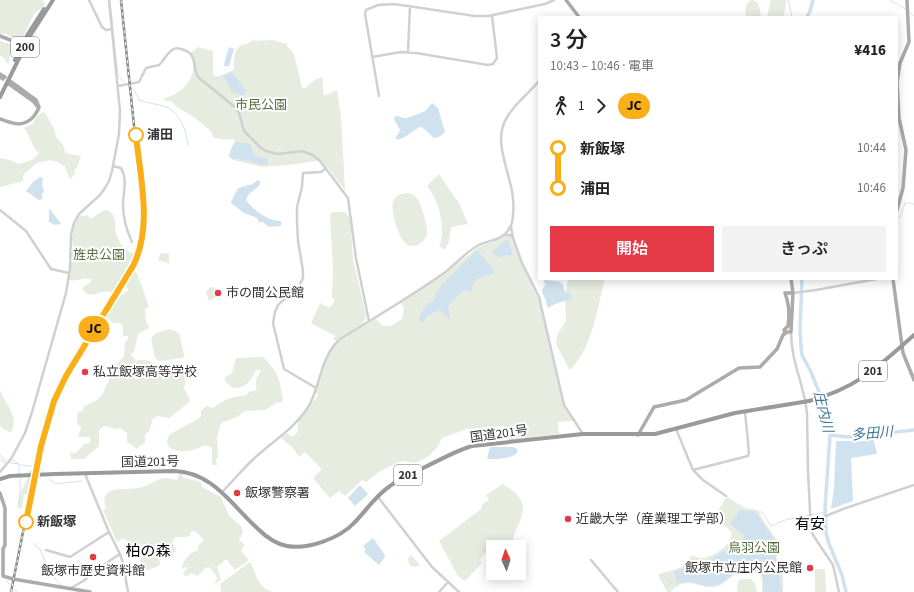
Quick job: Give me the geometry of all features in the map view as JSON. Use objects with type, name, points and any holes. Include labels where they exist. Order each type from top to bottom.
[{"type":"highway","name":"200","points":[[0,91],[32,27],[50,0]]},
{"type":"highway","name":"200","points":[[0,97],[30,36],[53,0]]},
{"type":"highway","name":"国道201号","points":[[0,479],[10,476],[55,474],[185,471],[202,477],[222,492],[266,536],[286,546],[304,547],[320,542],[344,531],[355,523],[377,497],[389,486],[454,452],[472,446],[583,434],[655,434],[745,412],[809,401],[847,388],[864,378],[914,335]]},
{"type":"main road","points":[[566,0],[578,16]]},
{"type":"main road","points":[[898,206],[903,188],[906,150],[899,118],[898,75],[900,63],[909,42],[908,0]]},
{"type":"main road","points":[[0,36],[18,43],[24,40],[32,27]]},
{"type":"main road","points":[[14,64],[20,49],[18,43]]},
{"type":"main road","points":[[0,74],[3,78]]},
{"type":"main road","points":[[0,119],[21,124],[28,122],[39,108],[36,100],[10,83]]},
{"type":"main road","points":[[785,333],[791,332],[795,292],[791,280]]},
{"type":"main road","points":[[893,280],[901,346],[905,361],[914,380]]},
{"type":"main road","points":[[638,435],[651,410],[655,406],[686,400],[739,368],[758,368],[762,366],[777,349],[781,338],[785,333],[784,330],[788,326],[789,312],[784,293],[795,292]]},
{"type":"main road","points":[[0,493],[4,505],[5,525],[5,545],[1,549],[2,575],[30,582],[63,587],[70,590],[90,592]]},
{"type":"street","points":[[89,0],[100,26],[110,33],[112,37]]},
{"type":"street","points":[[0,472],[11,459],[25,434],[29,422],[63,306],[69,273],[71,239],[74,223],[79,214],[100,195],[105,188],[109,181],[113,166],[120,121],[109,0]]},
{"type":"street","points":[[378,96],[365,11],[384,4],[394,4],[475,16],[492,16],[548,3],[554,0]]},
{"type":"street","points":[[408,52],[410,6]]},
{"type":"street","points":[[372,57],[408,52],[488,65],[493,64],[497,58],[492,16]]},
{"type":"street","points":[[104,29],[109,28],[111,23]]},
{"type":"street","points":[[104,29],[112,29]]},
{"type":"street","points":[[118,86],[139,82],[146,68],[159,65],[174,49],[190,52],[198,77],[238,109],[244,131],[255,143],[269,152],[283,154],[305,151],[317,158],[348,198],[356,258],[368,321]]},
{"type":"street","points":[[538,82],[512,111],[502,130],[501,145],[513,192],[514,210],[511,226],[513,238],[522,263],[542,308],[564,405],[583,434]]},
{"type":"street","points":[[113,166],[121,168],[124,174],[125,187],[123,208],[128,232],[132,242]]},
{"type":"street","points":[[316,388],[284,369],[273,323],[278,305],[298,286],[303,278],[298,241],[297,214],[303,173],[320,172],[325,169]]},
{"type":"street","points":[[0,210],[26,231],[51,269],[69,273]]},
{"type":"street","points":[[222,492],[259,454],[292,428],[310,402],[325,360],[333,346],[339,340],[431,282],[477,246],[497,240],[505,234],[511,226]]},
{"type":"street","points":[[505,234],[510,235],[513,238]]},
{"type":"street","points":[[795,292],[870,280]]},
{"type":"street","points":[[791,332],[793,356],[808,413],[808,472],[813,535],[833,565],[839,592]]},
{"type":"street","points":[[693,470],[748,456],[749,452],[745,412]]},
{"type":"street","points":[[676,429],[693,470],[703,480],[726,496]]},
{"type":"street","points":[[85,474],[109,532],[120,554],[128,592]]},
{"type":"street","points":[[811,522],[914,485]]},
{"type":"street","points":[[377,497],[432,568],[459,592]]},
{"type":"street","points":[[0,526],[5,525]]},
{"type":"street","points":[[46,550],[70,557],[109,532]]},
{"type":"street","points":[[70,590],[91,573],[120,554]]},
{"type":"street","points":[[591,560],[618,592]]},
{"type":"street","points":[[439,592],[448,582]]},
{"type":"green space","points":[[0,0],[42,0],[45,4],[34,14],[23,37],[17,39],[6,34],[0,34]]},
{"type":"green space","points":[[754,0],[758,4],[761,16],[746,16],[749,1]]},
{"type":"green space","points":[[771,0],[786,0],[784,16],[767,16]]},
{"type":"green space","name":"市民公園","points":[[254,39],[255,41],[273,40],[287,44],[294,54],[302,88],[307,88],[307,86],[315,80],[322,77],[324,96],[337,90],[341,117],[345,190],[321,160],[263,167],[233,160],[228,156],[235,139],[224,140],[213,137],[211,131],[195,118],[177,107],[171,101],[164,101],[164,98],[171,96],[184,88],[188,82],[192,75],[193,68],[189,54],[198,47],[213,51],[213,74],[215,76],[219,76],[234,70],[234,57],[236,51],[240,46],[251,42]]},
{"type":"green space","points":[[0,41],[15,46],[10,55],[8,65],[5,59],[0,55]]},
{"type":"green space","points":[[43,112],[54,128],[56,137],[64,146],[65,153],[81,156],[77,168],[74,170],[75,174],[70,179],[65,167],[58,162],[50,160],[37,163],[23,175],[23,181],[0,187],[0,158],[19,164],[34,159],[39,153],[34,147],[24,128],[34,123],[33,121]]},
{"type":"green space","points":[[439,174],[458,201],[468,224],[451,227],[449,241],[445,250],[439,246],[442,224],[438,207],[427,186]]},
{"type":"green space","points":[[409,193],[419,201],[427,230],[427,235],[424,240],[413,246],[408,245],[402,239],[396,225],[393,209],[394,199],[397,196]]},
{"type":"green space","name":"旌忠公園","points":[[107,210],[113,215],[116,233],[121,244],[125,249],[132,253],[136,250],[137,252],[114,293],[104,292],[92,295],[85,292],[82,288],[91,282],[91,279],[69,280],[71,253],[74,252],[72,239],[73,230],[80,215],[87,215],[91,219],[102,211]]},
{"type":"green space","points":[[333,212],[345,212],[350,218],[353,259],[366,315],[362,324],[336,341],[333,339],[335,336],[311,323],[320,303],[330,308],[335,300],[332,298],[333,266],[330,215]]},
{"type":"green space","points":[[505,236],[509,236],[512,239],[541,307],[563,406],[573,421],[558,422],[559,434],[508,440],[507,430],[503,426],[467,429],[442,438],[438,446],[429,456],[415,463],[402,461],[396,463],[379,472],[366,482],[362,480],[345,496],[339,491],[330,498],[313,478],[322,469],[305,452],[299,457],[293,448],[281,438],[287,433],[293,437],[298,431],[298,422],[312,401],[315,400],[318,395],[315,392],[329,353],[337,343],[376,319],[383,326],[391,326],[402,319],[404,308],[400,302],[446,273],[477,248]]},
{"type":"green space","points":[[161,253],[169,254],[169,263],[158,260]]},
{"type":"green space","points":[[134,271],[137,273],[149,307],[145,309],[146,321],[149,328],[138,334],[134,352],[130,354],[136,361],[150,361],[163,368],[185,366],[186,370],[183,374],[186,385],[183,386],[190,400],[169,418],[157,416],[152,420],[150,430],[145,435],[145,443],[136,449],[131,444],[127,443],[127,433],[120,428],[117,429],[104,426],[99,430],[99,446],[85,459],[71,459],[70,453],[76,453],[84,444],[90,443],[90,437],[78,437],[81,427],[77,423],[78,412],[83,411],[85,406],[97,400],[102,395],[115,367],[124,356],[125,342],[128,339],[128,336],[123,336],[123,326],[120,323],[112,322],[106,316],[113,301],[129,290],[125,286]]},
{"type":"green space","points":[[568,280],[605,280],[597,315],[589,338],[578,360],[571,369],[569,369],[556,344],[557,335],[566,321],[565,297]]},
{"type":"green space","points":[[210,287],[216,288],[215,293],[218,296],[209,301],[206,292]]},
{"type":"green space","points":[[170,329],[179,333],[184,356],[183,358],[159,361],[155,358],[151,338],[156,333]]},
{"type":"green space","points":[[263,357],[278,376],[283,400],[265,410],[245,411],[237,417],[221,423],[217,438],[217,465],[212,465],[211,447],[205,445],[196,449],[181,451],[172,449],[168,446],[167,441],[169,435],[201,417],[201,410],[207,406],[213,408],[228,399],[245,396],[251,391],[257,390],[257,377],[261,370],[256,370],[253,377],[240,388],[231,387],[225,381],[225,377],[232,373],[236,358]]},
{"type":"green space","points":[[0,390],[14,420],[12,431],[9,432],[0,425]]},
{"type":"green space","points":[[29,470],[33,470],[28,495],[24,494],[22,508],[18,508],[21,492],[28,477]]},
{"type":"green space","points":[[180,473],[183,474],[182,477],[201,482],[202,487],[221,497],[229,516],[242,527],[243,532],[239,540],[245,545],[241,551],[249,560],[235,570],[226,559],[217,567],[221,580],[214,584],[217,579],[216,575],[209,567],[205,568],[197,576],[191,573],[185,576],[183,573],[187,569],[186,567],[182,569],[185,559],[198,550],[198,546],[204,540],[195,531],[190,532],[191,535],[186,537],[176,537],[172,542],[177,551],[168,553],[163,548],[158,553],[160,564],[145,571],[140,562],[142,554],[141,548],[123,538],[117,542],[103,510],[106,509],[104,501],[106,495],[110,491],[142,487],[161,478],[177,480]]},
{"type":"green space","points":[[503,484],[520,498],[523,505],[523,512],[513,540],[486,540],[486,553],[480,560],[482,563],[465,581],[458,576],[439,541],[481,509],[481,505],[489,500],[486,495]]},
{"type":"green space","name":"鳥羽公園","points":[[727,497],[745,508],[757,510],[781,547],[776,557],[783,576],[783,592],[762,592],[762,582],[759,574],[745,572],[732,577],[717,586],[705,587],[687,583],[677,586],[671,592],[667,592],[658,575],[659,574],[682,567],[687,563],[691,556],[703,558],[707,557],[727,545],[732,536],[731,532],[713,518]]},
{"type":"green space","points":[[411,555],[420,565],[419,566],[413,567],[409,564],[408,559]]},
{"type":"green space","points":[[250,562],[261,584],[273,592],[221,592],[220,584]]},
{"type":"green space","points":[[815,569],[825,569],[826,592],[815,592]]},
{"type":"green space","points":[[742,579],[751,579],[755,583],[757,592],[737,592],[738,581]]},
{"type":"water","points":[[229,47],[234,49],[229,66],[224,66],[225,60]]},
{"type":"water","points":[[232,72],[246,90],[244,94],[240,95],[231,92],[230,87],[223,76]]},
{"type":"water","points":[[432,103],[438,108],[445,132],[439,137],[434,138],[422,127],[420,127],[401,139],[395,139],[400,130],[394,118],[396,116],[405,118],[412,116],[425,111]]},
{"type":"water","points":[[237,142],[250,144],[254,155],[268,159],[268,164],[262,165],[250,161],[231,158],[232,148]]},
{"type":"water","points":[[40,177],[43,178],[42,185],[44,191],[42,194],[42,199],[39,200],[26,191],[34,181]]},
{"type":"water","points":[[258,180],[260,181],[260,185],[248,195],[246,200],[253,208],[266,217],[276,221],[281,221],[281,226],[269,227],[263,222],[259,222],[257,218],[244,213],[231,203],[238,188],[251,185]]},
{"type":"water","points":[[49,209],[61,224],[55,225],[49,222]]},
{"type":"water","points":[[508,240],[513,255],[498,258],[492,252]]},
{"type":"water","points":[[477,250],[493,269],[493,274],[476,280],[472,285],[472,292],[466,290],[459,294],[448,306],[449,319],[440,310],[427,316],[424,322],[421,323],[419,319],[424,309],[434,299],[436,292],[441,288],[441,285]]},
{"type":"water","points":[[544,280],[560,282],[563,285],[565,292],[570,293],[572,299],[560,302],[548,308],[546,299],[542,292],[545,285]]},
{"type":"water","points":[[873,438],[877,454],[851,458],[853,501],[831,509],[834,488],[836,441],[864,441]]},
{"type":"water","points":[[490,447],[513,447],[516,448],[518,452],[508,457],[487,459]]},
{"type":"water","points":[[360,485],[368,494],[355,506],[348,498]]},
{"type":"water","name":"鳥羽公園","points":[[739,510],[752,511],[758,515],[779,547],[775,554],[776,560],[773,565],[779,572],[782,592],[763,592],[763,576],[758,572],[752,571],[740,571],[717,585],[707,586],[693,582],[676,583],[674,572],[691,565],[703,567],[720,553],[742,543],[744,536],[743,534],[730,524]]},
{"type":"water","points":[[373,538],[385,555],[379,565],[364,552],[366,550],[363,546]]},
{"type":"waterway","points":[[110,0],[118,76],[125,83]]},
{"type":"waterway","points":[[788,0],[792,16]]},
{"type":"waterway","name":"庄内川","points":[[808,16],[813,0]]},
{"type":"waterway","points":[[890,0],[906,9]]},
{"type":"waterway","points":[[908,11],[914,16]]},
{"type":"waterway","points":[[134,89],[139,100],[164,106],[174,112],[184,127],[188,145]]},
{"type":"waterway","points":[[898,218],[900,217],[905,203],[914,204]]},
{"type":"waterway","name":"庄内川","points":[[802,280],[800,329],[802,355],[811,372],[824,404],[830,435],[825,508],[826,533],[842,575],[846,592]]},
{"type":"waterway","name":"多田川","points":[[830,435],[848,437],[914,430]]},
{"type":"waterway","points":[[0,455],[6,461]]},
{"type":"waterway","points":[[0,459],[6,463]]},
{"type":"waterway","points":[[12,460],[19,464]]},
{"type":"waterway","points":[[10,463],[19,464]]},
{"type":"waterway","points":[[19,464],[19,474]]},
{"type":"waterway","points":[[21,465],[39,467],[44,472]]},
{"type":"waterway","points":[[18,507],[20,477]]},
{"type":"waterway","points":[[49,479],[55,484],[82,481]]},
{"type":"waterway","points":[[754,512],[762,512],[771,526],[785,520],[825,512]]},
{"type":"waterway","points":[[35,543],[35,546],[40,549],[46,564],[61,585]]},
{"type":"waterway","points":[[664,577],[673,582]]},
{"type":"waterway","points":[[6,580],[11,586]]},
{"type":"waterway","points":[[666,588],[672,582]]},
{"type":"railway","points":[[11,592],[46,417],[59,383],[106,310],[137,256],[142,229],[142,203],[121,0]]},
{"type":"train","name":"JC","points":[[26,522],[41,446],[54,401],[66,376],[133,266],[139,251],[143,236],[144,220],[136,135]]},
{"type":"place","name":"浦田","points":[[136,135]]},
{"type":"place","name":"市の間公民館","points":[[218,293]]},
{"type":"place","name":"私立飯塚高等学校","points":[[85,372]]},
{"type":"place","name":"飯塚警察署","points":[[237,493]]},
{"type":"place","name":"近畿大学（産業理工学部）","points":[[568,519]]},
{"type":"place","name":"新飯塚","points":[[26,522]]},
{"type":"place","name":"飯塚市歴史資料館","points":[[93,557]]},
{"type":"place","name":"飯塚市立庄内公民館","points":[[810,568]]},
{"type":"district","name":"有安","points":[[810,524]]},
{"type":"district","name":"柏の森","points":[[148,551]]}]
